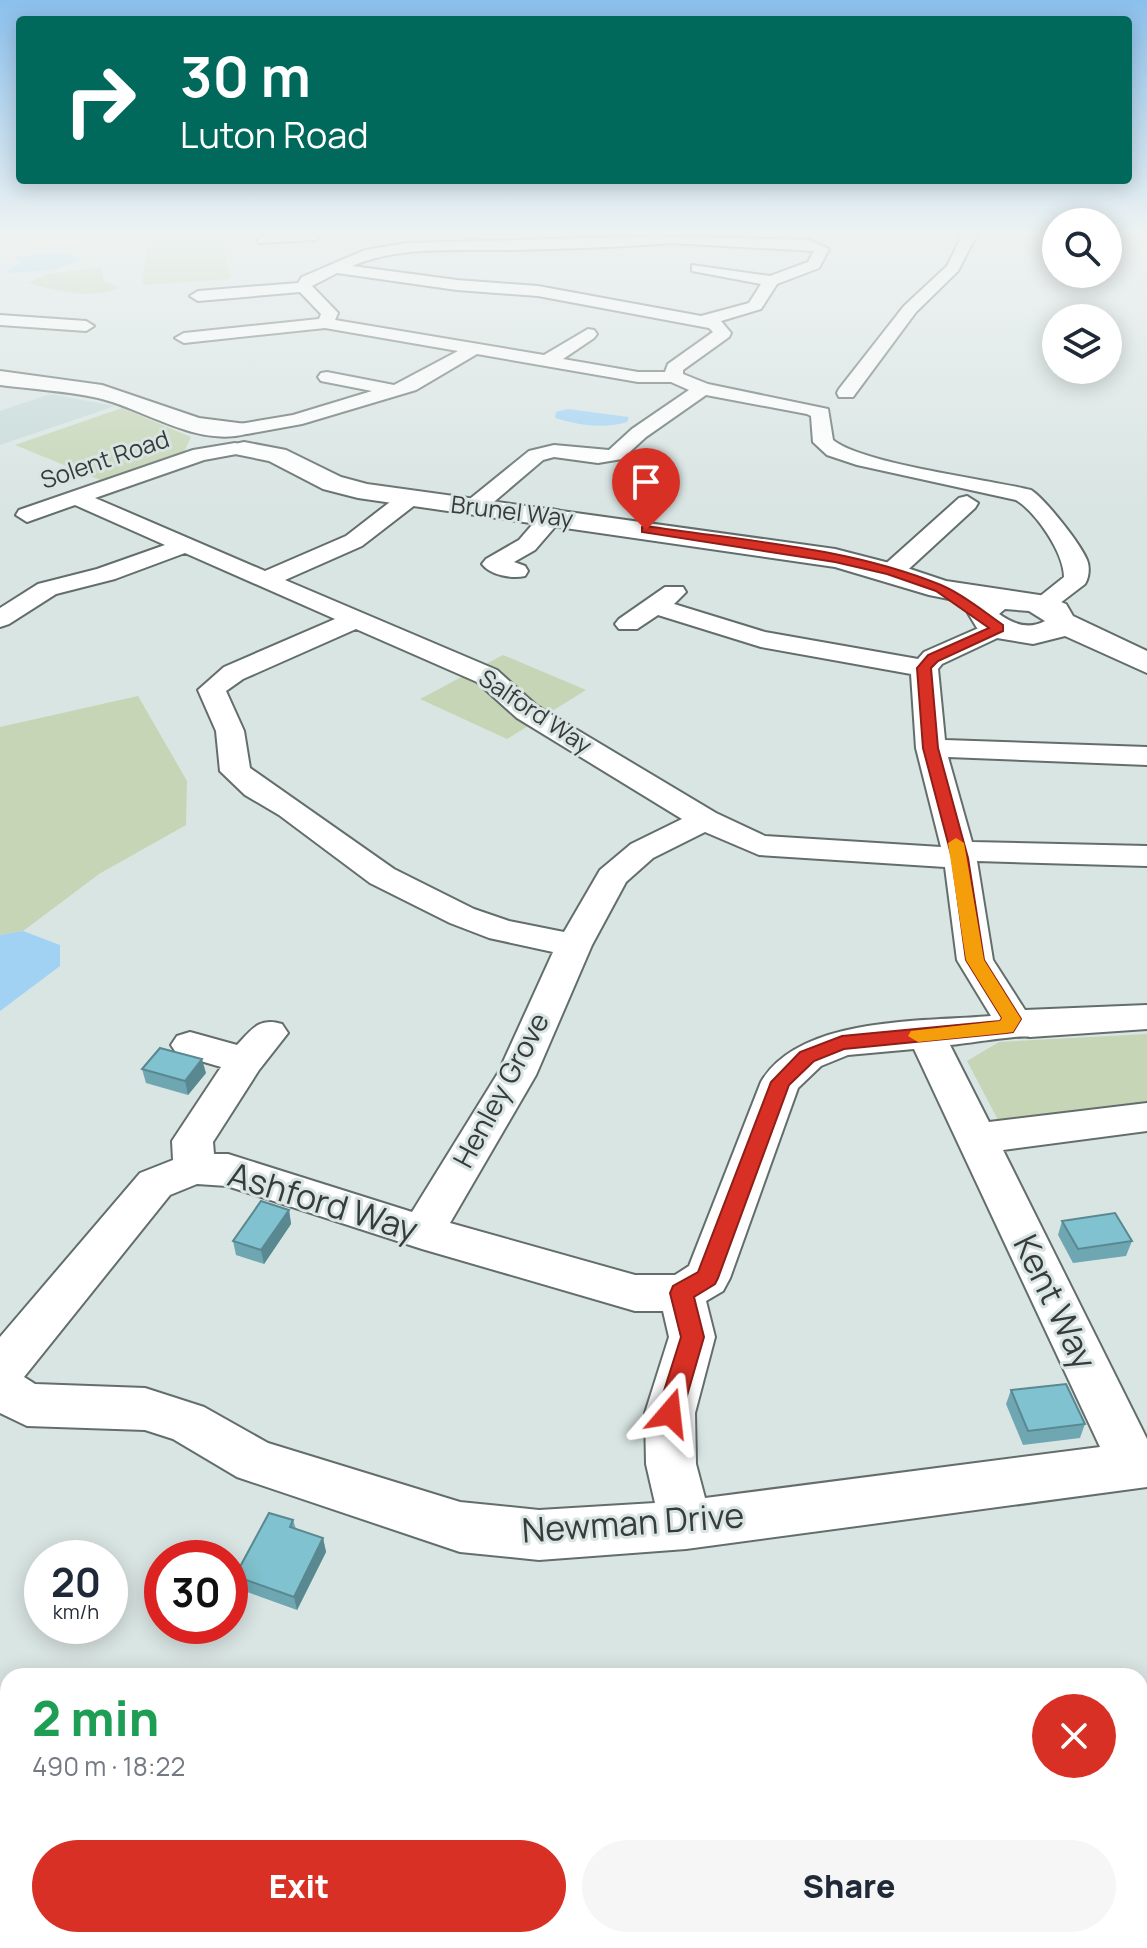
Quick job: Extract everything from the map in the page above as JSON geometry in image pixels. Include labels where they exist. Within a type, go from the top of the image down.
[{"type":"street","points":[[184,338],[288,327]]},
{"type":"street","points":[[347,327],[638,377],[674,377],[703,389],[799,405],[821,413],[823,442],[834,451],[864,461],[1007,490],[1035,502],[1076,561],[1076,579],[1047,620]]},
{"type":"street","points":[[674,377],[674,368],[723,333],[716,327]]},
{"type":"street","points":[[846,393],[896,327]]},
{"type":"street","points":[[548,361],[588,334]]},
{"type":"street","name":"Solent Road","points":[[27,515],[295,420],[409,386],[474,349]]},
{"type":"street","points":[[327,377],[394,391]]},
{"type":"street","name":"Brunel Way","points":[[0,378],[102,392],[236,441],[332,483],[407,500],[552,516],[822,556],[891,572],[940,589],[995,616]]},
{"type":"street","points":[[474,507],[536,455],[554,451],[598,457],[615,455],[639,433],[703,389]]},
{"type":"street","name":"Salford Way","points":[[74,497],[498,683],[527,712],[705,820],[759,845],[959,855],[1147,856]]},
{"type":"street","points":[[266,579],[354,541],[407,500]]},
{"type":"street","points":[[891,572],[971,510]]},
{"type":"street","points":[[516,571],[494,564],[527,545],[552,516]]},
{"type":"street","points":[[0,619],[47,589],[106,574],[186,545]]},
{"type":"street","points":[[628,624],[665,599],[761,639],[924,668]]},
{"type":"street","points":[[1147,663],[1047,620],[995,616],[933,658],[924,668],[931,748],[959,855],[975,960],[1012,1019],[1030,1024],[1147,1017]]},
{"type":"street","points":[[356,619],[277,656],[241,669],[220,680],[212,690],[230,731],[235,771],[256,789],[290,808],[382,876],[462,916],[501,930],[574,945]]},
{"type":"street","points":[[931,748],[1147,756]]},
{"type":"street","name":"Henley Grove","points":[[422,1232],[517,1075],[574,945],[612,877],[642,851],[705,820]]},
{"type":"street","points":[[686,1525],[671,1464],[670,1413],[692,1337],[681,1293],[707,1278],[781,1082],[807,1057],[842,1043],[1006,1027],[1012,1019]]},
{"type":"street","name":"Kent Way","points":[[926,1035],[1140,1464]]},
{"type":"street","points":[[190,1045],[257,1047],[192,1141],[194,1168]]},
{"type":"street","points":[[976,1139],[1147,1117]]},
{"type":"street","name":"Ashford Way","points":[[0,1371],[155,1184],[194,1168],[228,1170],[422,1232],[635,1293],[681,1293]]},
{"type":"street","name":"Newman Drive","points":[[0,1387],[27,1405],[145,1409],[187,1422],[255,1461],[460,1527],[539,1535],[686,1525],[1140,1464]]},
{"type":"shaded area","points":[[50,394],[115,406],[0,445],[0,411]]},
{"type":"green space","points":[[122,408],[191,437],[183,454],[103,481],[15,445]]},
{"type":"green space","points":[[503,655],[586,690],[507,739],[420,699]]},
{"type":"green space","points":[[138,696],[187,781],[186,825],[99,874],[23,931],[0,935],[0,727]]},
{"type":"green space","points":[[1147,1034],[1147,1105],[998,1120],[967,1061],[999,1042]]},
{"type":"water","points":[[568,409],[629,417],[627,422],[600,426],[555,418],[556,412]]},
{"type":"water","points":[[23,931],[60,945],[60,966],[0,1011],[0,935]]},
{"type":"building","points":[[160,1048],[202,1059],[185,1081],[142,1069]]},
{"type":"building","points":[[261,1201],[289,1210],[261,1250],[233,1241]]},
{"type":"building","points":[[1115,1213],[1132,1241],[1078,1249],[1062,1221]]},
{"type":"building","points":[[1066,1384],[1085,1424],[1028,1431],[1011,1390]]},
{"type":"building","points":[[269,1513],[293,1520],[290,1527],[323,1538],[294,1597],[248,1581],[248,1552]]},
{"type":"slow traffic","points":[[918,1036],[1006,1027],[1012,1019],[975,960],[956,843]]},
{"type":"route","points":[[646,530],[835,558],[891,572],[940,589],[999,628],[933,658],[924,668],[931,748],[960,858],[975,960],[1012,1019],[1006,1027],[842,1043],[807,1057],[781,1082],[707,1278],[681,1293],[692,1337],[670,1413]]}]
